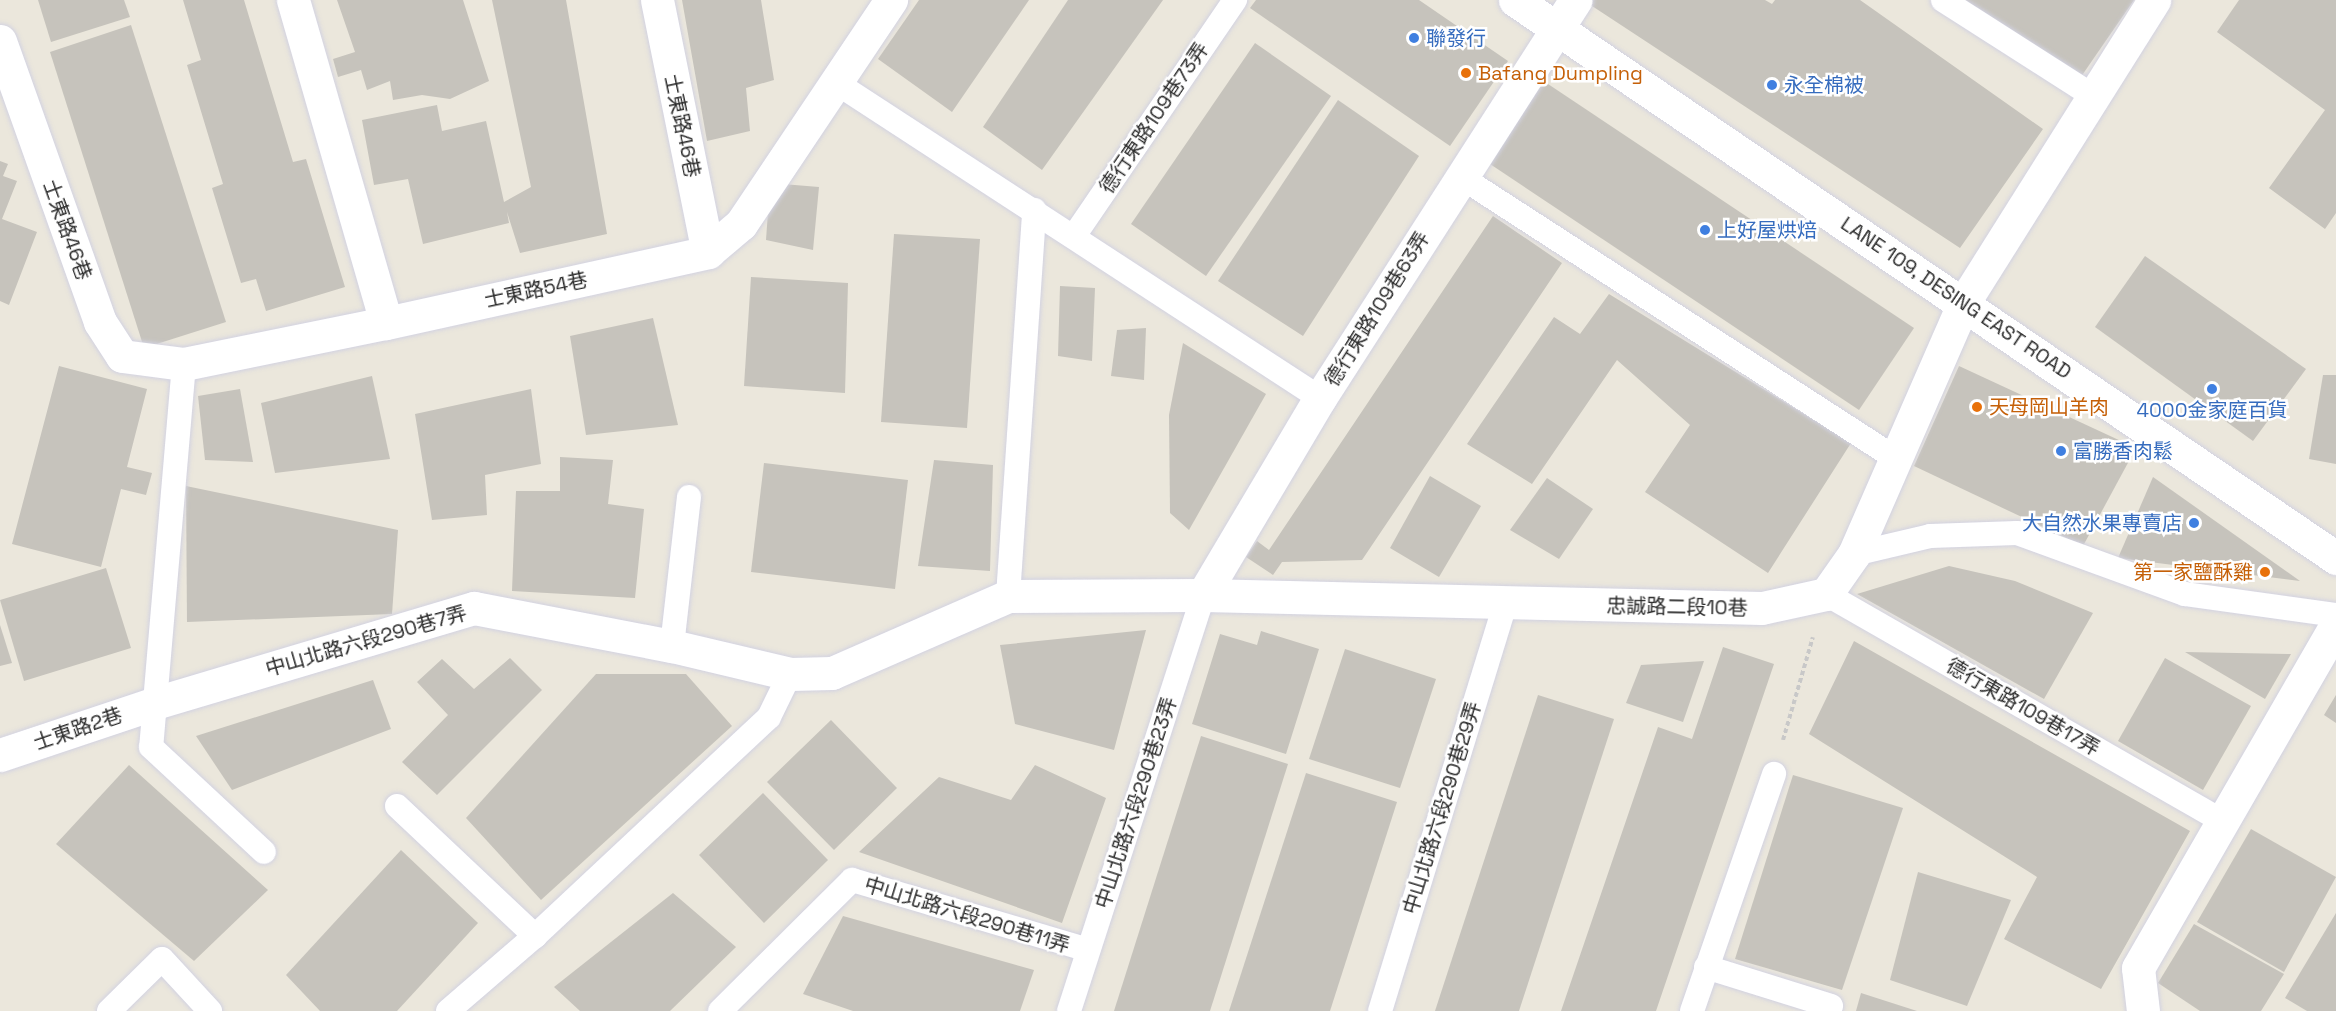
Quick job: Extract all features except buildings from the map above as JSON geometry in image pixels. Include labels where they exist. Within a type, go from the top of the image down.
[{"type":"street","points":[[293,0],[386,323]]},
{"type":"street","name":"士東路46巷","points":[[657,0],[708,252]]},
{"type":"street","name":"士東路54巷","points":[[386,323],[708,252],[741,224],[891,0]]},
{"type":"street","name":"LANE 109, DESING EAST ROAD","points":[[1515,0],[1964,302],[2336,558]]},
{"type":"street","name":"德行東路109巷63弄","points":[[1203,595],[1320,398],[1576,0]]},
{"type":"street","points":[[1826,594],[1854,554],[1964,302],[2154,0]]},
{"type":"street","name":"士東路46巷","points":[[0,40],[105,330],[122,356],[184,364],[386,323]]},
{"type":"street","name":"忠誠路二段10巷","points":[[1203,595],[1505,605],[1762,608],[1826,594]]},
{"type":"street","name":"中山北路六段290巷7弄","points":[[155,703],[474,608],[672,646],[790,674],[832,673],[1008,596],[1203,595]]},
{"type":"street","points":[[2143,1011],[2138,968],[2220,820],[2336,624]]},
{"type":"street","name":"士東路2巷","points":[[0,755],[155,703]]},
{"type":"lane","name":"德行東路109巷73弄","points":[[1074,236],[1235,0]]},
{"type":"lane","points":[[1943,0],[2094,96]]},
{"type":"lane","points":[[835,82],[1320,398]]},
{"type":"lane","points":[[1461,177],[1895,458]]},
{"type":"lane","points":[[1008,596],[1034,210]]},
{"type":"lane","points":[[184,364],[151,747],[264,852]]},
{"type":"lane","points":[[672,646],[689,497]]},
{"type":"lane","points":[[1854,554],[1930,536],[2017,533],[2185,594],[2336,615]]},
{"type":"lane","name":"德行東路109巷17弄","points":[[1826,594],[2220,820]]},
{"type":"lane","name":"中山北路六段290巷23弄","points":[[1069,1011],[1203,595]]},
{"type":"lane","name":"中山北路六段290巷29弄","points":[[1380,1011],[1505,605]]},
{"type":"lane","points":[[448,1011],[535,936],[769,717],[790,674]]},
{"type":"lane","points":[[1692,1011],[1774,774]]},
{"type":"lane","points":[[397,806],[535,936]]},
{"type":"lane","name":"中山北路六段290巷11弄","points":[[720,1011],[852,880],[1088,950]]},
{"type":"lane","points":[[109,1011],[162,959],[210,1011]]},
{"type":"lane","points":[[1706,967],[1831,1006]]},
{"type":"path","points":[[1774,774],[1826,594]]},
{"type":"place","name":"聯發行","points":[[1414,38]]},
{"type":"place","name":"Bafang Dumpling","points":[[1466,73]]},
{"type":"place","name":"永全棉被","points":[[1772,85]]},
{"type":"place","name":"上好屋烘焙","points":[[1705,230]]},
{"type":"place","name":"4000金家庭百貨","points":[[2212,389]]},
{"type":"place","name":"天母岡山羊肉","points":[[1977,407]]},
{"type":"place","name":"富勝香肉鬆","points":[[2061,451]]},
{"type":"place","name":"大自然水果專賣店","points":[[2194,523]]},
{"type":"place","name":"第一家鹽酥雞","points":[[2265,572]]}]
